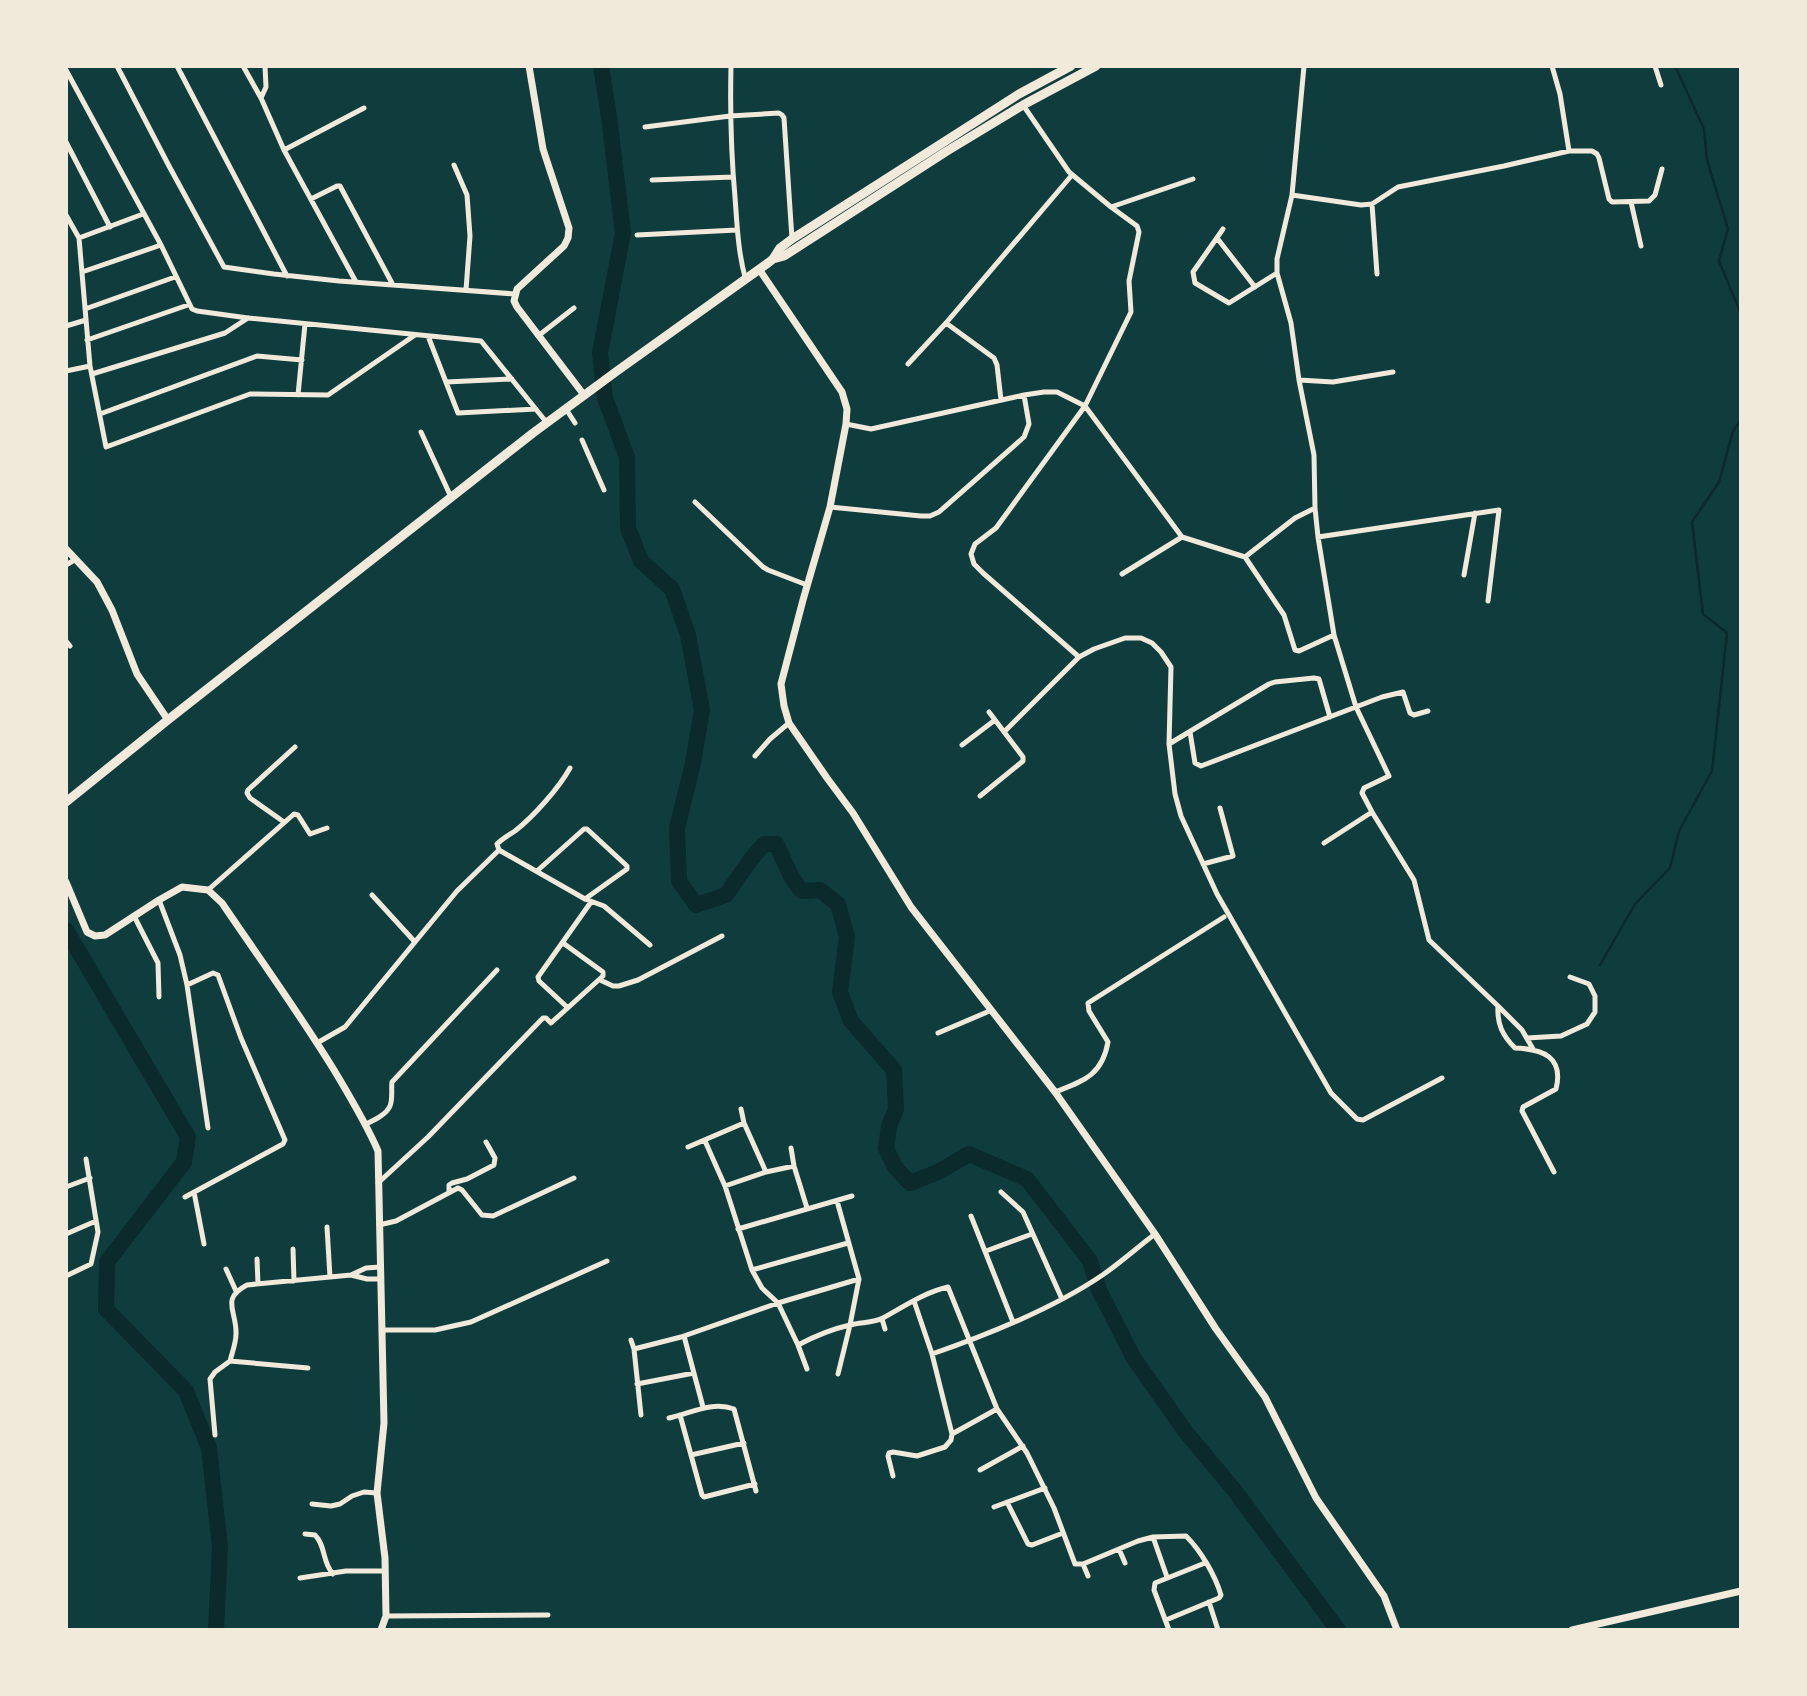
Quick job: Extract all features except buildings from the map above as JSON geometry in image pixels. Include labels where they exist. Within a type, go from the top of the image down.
[{"type":"highway","points":[[66,802],[451,496],[593,388],[759,269],[773,258],[779,248],[1019,94],[1071,66]]},
{"type":"highway","points":[[773,258],[785,256],[947,151],[1023,105],[1096,66]]},
{"type":"street","points":[[117,66],[222,265],[230,269],[287,276],[515,294]]},
{"type":"street","points":[[177,66],[287,276]]},
{"type":"street","points":[[243,66],[261,98],[284,150],[356,282]]},
{"type":"street","points":[[261,98],[266,87],[265,66]]},
{"type":"street","points":[[529,66],[543,149],[569,228],[564,246],[517,289],[514,301],[584,395]]},
{"type":"street","points":[[731,66],[733,177],[740,258],[746,278]]},
{"type":"street","points":[[1304,66],[1292,195],[1277,259],[1277,273],[1291,323],[1314,455],[1318,537],[1334,635],[1356,706],[1389,776],[1362,793],[1414,880],[1429,940],[1522,1030],[1532,1049]]},
{"type":"street","points":[[1552,66],[1560,94],[1569,151]]},
{"type":"street","points":[[1655,66],[1661,85]]},
{"type":"street","points":[[66,70],[161,245],[188,305],[197,311],[248,318],[481,341],[547,423]]},
{"type":"street","points":[[1023,105],[1072,175],[1139,229],[1129,281],[1131,312],[1085,407],[996,528],[975,544],[971,554],[974,564],[1079,657]]},
{"type":"street","points":[[284,150],[364,108]]},
{"type":"street","points":[[645,127],[730,116],[782,115],[792,239]]},
{"type":"street","points":[[66,142],[110,227]]},
{"type":"street","points":[[1292,195],[1361,205],[1372,204],[1398,187],[1569,151],[1592,151],[1597,154],[1610,201],[1649,201],[1655,194],[1661,169]]},
{"type":"street","points":[[454,164],[467,195],[470,236],[466,290]]},
{"type":"street","points":[[908,364],[1072,175]]},
{"type":"street","points":[[652,180],[733,177]]},
{"type":"street","points":[[1111,207],[1193,179]]},
{"type":"street","points":[[311,199],[340,187],[393,285]]},
{"type":"street","points":[[1631,202],[1641,246]]},
{"type":"street","points":[[1372,204],[1377,274]]},
{"type":"street","points":[[79,238],[144,214]]},
{"type":"street","points":[[66,215],[79,238],[90,366],[106,447],[250,394],[328,395],[415,335]]},
{"type":"street","points":[[1223,229],[1193,272],[1195,283],[1227,303],[1277,273]]},
{"type":"street","points":[[637,235],[737,230]]},
{"type":"street","points":[[1217,238],[1255,287]]},
{"type":"street","points":[[82,272],[161,245]]},
{"type":"street","points":[[759,269],[842,392],[847,409],[830,508],[781,684],[789,723],[853,813],[911,907],[1055,1092],[1155,1234],[1216,1329],[1265,1398],[1316,1497],[1384,1596],[1397,1629]]},
{"type":"street","points":[[85,309],[175,277]]},
{"type":"street","points":[[87,340],[188,305]]},
{"type":"street","points":[[538,336],[574,308]]},
{"type":"street","points":[[92,374],[225,333],[248,318]]},
{"type":"street","points":[[66,326],[86,320]]},
{"type":"street","points":[[946,323],[994,358],[1002,400]]},
{"type":"street","points":[[298,395],[305,324]]},
{"type":"street","points":[[429,336],[458,413],[536,409]]},
{"type":"street","points":[[100,414],[257,356],[302,359]]},
{"type":"street","points":[[66,371],[90,366]]},
{"type":"street","points":[[1299,380],[1332,382],[1392,372]]},
{"type":"street","points":[[446,382],[512,379]]},
{"type":"street","points":[[846,424],[871,429],[1024,395],[1057,392],[1085,407],[1182,537],[1245,557],[1284,615],[1295,650],[1299,651],[1334,635]]},
{"type":"street","points":[[830,508],[921,516],[939,512],[1024,437],[1029,424],[1024,395]]},
{"type":"street","points":[[566,409],[575,423]]},
{"type":"street","points":[[421,432],[451,496]]},
{"type":"street","points":[[583,440],[604,490]]},
{"type":"street","points":[[695,502],[763,567],[807,585]]},
{"type":"street","points":[[1245,557],[1296,518],[1315,508]]},
{"type":"street","points":[[1318,537],[1499,510],[1488,601]]},
{"type":"street","points":[[1464,575],[1475,513]]},
{"type":"street","points":[[1122,574],[1182,537]]},
{"type":"street","points":[[66,549],[97,582],[137,674],[168,720]]},
{"type":"street","points":[[66,565],[76,559]]},
{"type":"street","points":[[1004,732],[1079,657],[1125,638],[1141,638],[1152,643],[1171,667],[1169,744],[1175,794],[1181,816],[1223,904],[1331,1093],[1357,1119],[1366,1119],[1441,1078]]},
{"type":"street","points":[[1169,744],[1269,684],[1314,678],[1321,681],[1330,717]]},
{"type":"street","points":[[1190,732],[1195,763],[1201,766],[1382,697],[1403,692],[1410,713],[1414,715],[1428,711]]},
{"type":"street","points":[[980,796],[1024,761],[989,712]]},
{"type":"street","points":[[962,744],[995,720]]},
{"type":"street","points":[[755,756],[789,723]]},
{"type":"street","points":[[284,822],[247,793],[295,747]]},
{"type":"street","points":[[570,768],[561,784],[536,810],[515,831],[503,837],[497,844],[499,850],[588,900],[604,906],[650,944]]},
{"type":"street","points":[[1203,864],[1233,855],[1220,808]]},
{"type":"street","points":[[1324,843],[1372,812]]},
{"type":"street","points":[[208,890],[284,822],[297,814],[310,834],[327,828]]},
{"type":"street","points":[[537,871],[584,829],[627,869],[588,900],[563,943],[538,978],[567,1007]]},
{"type":"street","points":[[317,1043],[345,1027],[457,891],[499,850]]},
{"type":"street","points":[[66,882],[87,932],[95,936],[105,935],[182,887],[208,890],[222,903],[317,1043],[366,1124],[378,1152],[384,1423],[377,1493],[385,1571],[386,1616],[381,1629]]},
{"type":"street","points":[[372,895],[415,942]]},
{"type":"street","points":[[159,900],[180,955],[187,985],[208,1128]]},
{"type":"street","points":[[134,916],[158,963],[159,997]]},
{"type":"street","points":[[1055,1092],[1087,1079],[1103,1062],[1108,1042],[1089,1010],[1088,1003],[1224,917]]},
{"type":"street","points":[[600,980],[613,986],[630,983],[722,936]]},
{"type":"street","points":[[378,1183],[428,1137],[543,1018],[551,1023],[600,980],[603,972],[563,943]]},
{"type":"street","points":[[366,1124],[377,1119],[391,1104],[392,1082],[497,970]]},
{"type":"street","points":[[184,1197],[283,1144],[285,1140],[241,1038],[218,975],[213,973],[187,985]]},
{"type":"street","points":[[1527,1038],[1561,1036],[1587,1024],[1595,1012],[1595,996],[1589,985],[1570,977]]},
{"type":"street","points":[[1498,1006],[1497,1019],[1505,1038],[1515,1048],[1532,1049],[1553,1060],[1559,1071],[1556,1089],[1523,1107],[1522,1111],[1554,1172]]},
{"type":"street","points":[[938,1033],[992,1010]]},
{"type":"street","points":[[741,1109],[744,1123],[766,1172]]},
{"type":"street","points":[[688,1147],[744,1123]]},
{"type":"street","points":[[705,1141],[725,1186],[752,1270],[762,1288],[778,1303],[807,1368]]},
{"type":"street","points":[[449,1192],[452,1183],[467,1179],[494,1165],[495,1158],[486,1142]]},
{"type":"street","points":[[791,1148],[807,1208]]},
{"type":"street","points":[[66,1276],[90,1264],[98,1233],[86,1159]]},
{"type":"street","points":[[725,1186],[794,1166]]},
{"type":"street","points":[[66,1187],[90,1178]]},
{"type":"street","points":[[379,1225],[396,1221],[455,1189],[460,1189],[482,1215],[494,1216],[574,1178]]},
{"type":"street","points":[[194,1192],[204,1244]]},
{"type":"street","points":[[1001,1192],[1023,1212],[1062,1299]]},
{"type":"street","points":[[738,1229],[852,1196]]},
{"type":"street","points":[[837,1201],[859,1279],[838,1374]]},
{"type":"street","points":[[971,1216],[1013,1322]]},
{"type":"street","points":[[66,1234],[96,1221]]},
{"type":"street","points":[[327,1227],[330,1277]]},
{"type":"street","points":[[986,1251],[1032,1234]]},
{"type":"street","points":[[932,1354],[970,1341],[1062,1299],[1102,1275],[1155,1234]]},
{"type":"street","points":[[752,1270],[848,1243]]},
{"type":"street","points":[[293,1249],[294,1281]]},
{"type":"street","points":[[257,1259],[258,1284]]},
{"type":"street","points":[[382,1330],[435,1330],[471,1322],[607,1261]]},
{"type":"street","points":[[351,1275],[366,1268],[380,1267]]},
{"type":"street","points":[[226,1269],[236,1291]]},
{"type":"street","points":[[215,1435],[210,1379],[230,1362],[237,1337],[231,1301],[236,1291],[247,1285],[351,1275],[380,1279]]},
{"type":"street","points":[[634,1349],[684,1336],[778,1303],[859,1279]]},
{"type":"street","points":[[798,1345],[821,1333],[882,1319],[914,1301],[948,1287],[997,1409],[1023,1446],[1045,1488],[1075,1564],[1083,1564],[1153,1537],[1186,1536],[1192,1542],[1221,1595],[1166,1620]]},
{"type":"street","points":[[893,1476],[888,1456],[891,1452],[917,1456],[945,1447],[952,1434],[932,1354],[914,1301]]},
{"type":"street","points":[[882,1319],[885,1329]]},
{"type":"street","points":[[684,1336],[704,1407]]},
{"type":"street","points":[[631,1340],[641,1415]]},
{"type":"street","points":[[230,1362],[308,1368]]},
{"type":"street","points":[[637,1384],[694,1373]]},
{"type":"street","points":[[669,1418],[704,1407],[734,1409],[755,1487],[703,1496],[680,1415]]},
{"type":"street","points":[[952,1434],[997,1409]]},
{"type":"street","points":[[691,1455],[744,1443]]},
{"type":"street","points":[[980,1471],[1023,1446]]},
{"type":"street","points":[[994,1507],[1045,1488]]},
{"type":"street","points":[[312,1504],[331,1506],[364,1492],[377,1493]]},
{"type":"street","points":[[1007,1502],[1028,1545],[1063,1533]]},
{"type":"street","points":[[305,1534],[314,1535],[322,1542],[326,1567],[333,1574]]},
{"type":"street","points":[[1153,1537],[1167,1577]]},
{"type":"street","points":[[1119,1549],[1125,1563]]},
{"type":"street","points":[[1169,1629],[1154,1590],[1155,1583],[1205,1563]]},
{"type":"street","points":[[1083,1564],[1088,1576]]},
{"type":"street","points":[[300,1578],[357,1570],[385,1571]]},
{"type":"street","points":[[1573,1629],[1741,1591]]},
{"type":"street","points":[[1209,1602],[1218,1629]]},
{"type":"street","points":[[386,1616],[548,1615]]},
{"type":"waterway","points":[[601,66],[623,233],[600,353],[605,398],[627,457],[628,528],[641,561],[672,589],[688,635],[702,710],[693,763],[677,828],[679,881],[696,905],[726,895],[764,844],[776,844],[790,875],[802,891],[820,890],[838,904],[847,937],[840,992],[851,1021],[894,1070],[896,1109],[889,1126],[886,1148],[895,1167],[910,1183],[938,1172],[969,1154],[1027,1179],[1090,1261],[1099,1290],[1133,1357],[1185,1431],[1235,1491],[1338,1630]]},
{"type":"waterway","points":[[1675,66],[1704,129],[1707,160],[1728,229],[1719,261],[1741,314]]},
{"type":"waterway","points":[[1600,965],[1635,904],[1670,868],[1679,831],[1712,771],[1727,633],[1703,614],[1692,522],[1719,482],[1733,431],[1741,420]]},
{"type":"waterway","points":[[66,930],[188,1137],[184,1162],[107,1262],[106,1309],[186,1391],[209,1448],[220,1547],[216,1630]]}]
